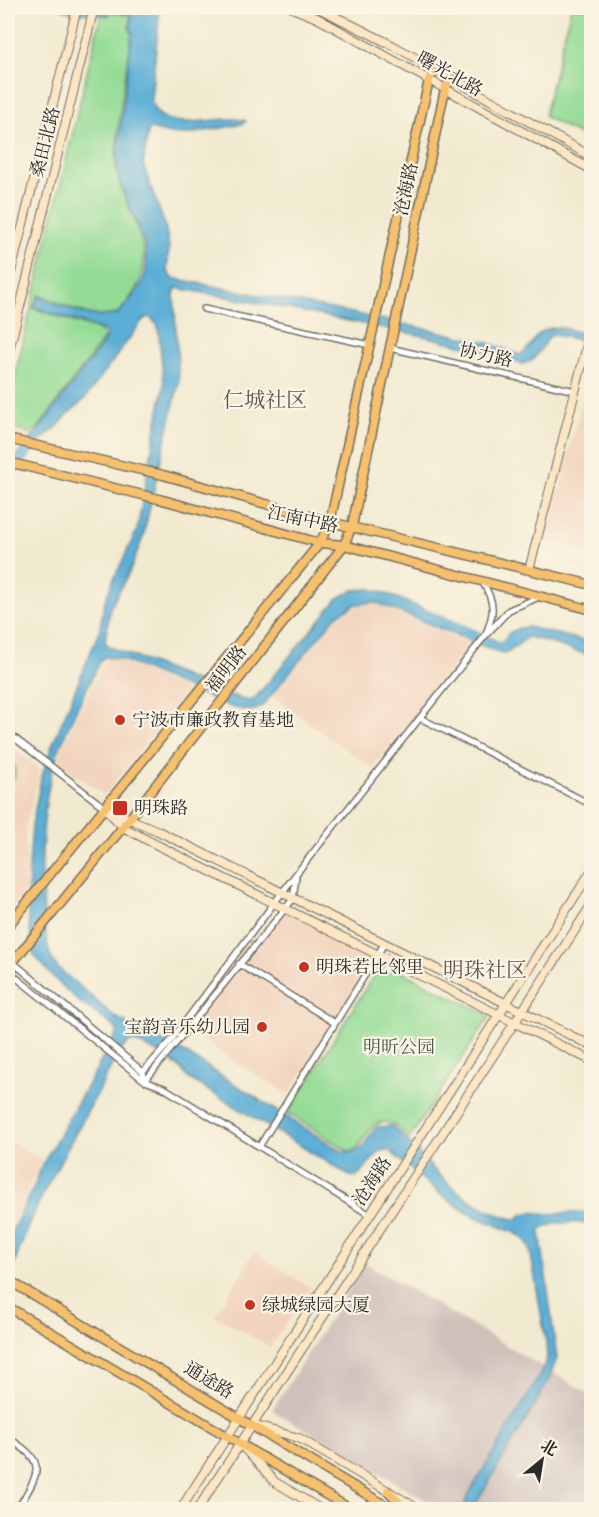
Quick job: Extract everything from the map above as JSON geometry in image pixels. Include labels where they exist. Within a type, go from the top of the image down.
[{"type":"main road","name":"桑田北路","points":[[8,284],[77,8]]},
{"type":"main road","name":"桑田北路","points":[[8,354],[94,8]]},
{"type":"main road","name":"曙光北路","points":[[292,8],[317,18],[591,170]]},
{"type":"main road","name":"曙光北路","points":[[318,8],[394,46],[591,157]]},
{"type":"main road","name":"福明路","points":[[8,926],[320,543],[330,522],[429,80],[435,69]]},
{"type":"main road","name":"沧海路","points":[[390,348],[445,88],[450,78]]},
{"type":"main road","points":[[530,570],[591,326]]},
{"type":"main road","name":"福明路","points":[[9,965],[123,827],[344,545],[352,526],[390,348]]},
{"type":"main road","name":"江南中路","points":[[8,439],[163,475],[330,522],[591,585]]},
{"type":"main road","name":"江南中路","points":[[8,462],[159,499],[320,543],[344,545],[591,609]]},
{"type":"main road","points":[[105,808],[130,818],[591,1046]]},
{"type":"main road","points":[[105,808],[123,827],[591,1061]]},
{"type":"main road","name":"沧海路","points":[[180,1509],[591,870]]},
{"type":"main road","name":"沧海路","points":[[197,1509],[591,904]]},
{"type":"main road","name":"通途路","points":[[8,1280],[393,1509]]},
{"type":"main road","points":[[8,1306],[352,1509]]},
{"type":"main road","points":[[251,1424],[298,1438],[420,1509]]},
{"type":"main road","points":[[239,1443],[275,1482],[322,1509]]},
{"type":"main road","points":[[388,1491],[406,1509]]},
{"type":"street","points":[[8,233],[20,237]]},
{"type":"street","points":[[204,309],[370,345]]},
{"type":"street","name":"协力路","points":[[390,348],[575,391]]},
{"type":"street","points":[[483,581],[493,602],[491,619],[484,636]]},
{"type":"street","points":[[172,1044],[296,874],[484,636],[509,610],[540,596]]},
{"type":"street","points":[[420,718],[591,805]]},
{"type":"street","points":[[8,733],[105,808]]},
{"type":"street","points":[[146,1081],[155,1064],[293,899],[296,874]]},
{"type":"street","points":[[259,1147],[384,944]]},
{"type":"street","points":[[232,960],[335,1023]]},
{"type":"street","points":[[9,965],[100,1041]]},
{"type":"street","points":[[9,965],[146,1081],[164,1088],[370,1215]]},
{"type":"street","points":[[122,1059],[143,1072],[146,1081]]},
{"type":"street","points":[[143,1072],[155,1064]]},
{"type":"street","points":[[8,1438],[29,1452],[35,1459],[36,1468],[33,1481],[18,1509]]},
{"type":"shaded area","points":[[591,368],[591,551],[545,541]]},
{"type":"shaded area","points":[[375,603],[471,644],[372,768],[273,697],[339,616],[358,606]]},
{"type":"shaded area","name":"宁波市廉政教育基地","points":[[110,656],[188,691],[105,795],[58,763],[61,749],[105,660]]},
{"type":"shaded area","points":[[8,744],[40,769],[25,830],[27,888],[8,914]]},
{"type":"shaded area","points":[[286,912],[375,955],[335,1019],[243,964]]},
{"type":"shaded area","name":"宝韵音乐幼儿园","points":[[241,966],[334,1023],[289,1094],[232,1061],[190,1030]]},
{"type":"shaded area","points":[[8,1140],[41,1160],[8,1232]]},
{"type":"shaded area","points":[[254,1252],[311,1288],[270,1347],[215,1316]]},
{"type":"shaded area","points":[[365,1263],[591,1395],[591,1509],[440,1509],[272,1410]]},
{"type":"green space","points":[[571,8],[591,8],[591,141],[544,116]]},
{"type":"green space","points":[[111,12],[131,16],[129,28],[132,34],[119,120],[116,166],[119,183],[143,247],[144,262],[141,278],[119,312],[109,316],[89,314],[39,295],[33,308],[101,331],[105,337],[38,428],[29,434],[8,427],[8,405],[100,18],[101,15],[108,16]]},
{"type":"green space","points":[[8,755],[13,763],[15,775],[8,786]]},
{"type":"green space","name":"明昕公园","points":[[382,962],[490,1016],[409,1139],[396,1126],[386,1122],[381,1123],[370,1130],[352,1152],[288,1113]]},
{"type":"water","points":[[61,8],[160,8],[151,99],[156,111],[165,118],[177,122],[235,119],[246,121],[242,124],[184,135],[150,129],[148,132],[143,165],[165,225],[169,247],[167,270],[172,278],[486,342],[520,355],[542,332],[555,327],[591,336],[591,342],[550,336],[533,360],[523,364],[482,350],[423,336],[176,288],[174,294],[179,382],[143,537],[130,571],[110,608],[105,642],[110,647],[250,701],[256,697],[338,598],[354,590],[370,589],[472,629],[498,642],[503,641],[509,633],[519,628],[528,627],[591,644],[591,656],[528,637],[506,653],[498,652],[375,602],[357,604],[337,615],[264,704],[249,711],[231,707],[121,659],[105,657],[101,660],[84,694],[58,752],[45,809],[42,852],[48,948],[58,968],[115,1017],[182,1051],[341,1151],[355,1152],[363,1146],[377,1127],[391,1126],[455,1189],[495,1213],[517,1219],[523,1214],[532,1212],[544,1214],[591,1212],[591,1223],[558,1223],[540,1231],[557,1358],[535,1405],[476,1503],[479,1509],[465,1509],[468,1495],[539,1377],[547,1358],[530,1249],[519,1235],[474,1216],[457,1206],[388,1150],[380,1151],[357,1177],[350,1176],[188,1078],[184,1072],[162,1056],[131,1041],[113,1063],[54,1172],[30,1222],[8,1277],[8,1239],[41,1167],[117,1033],[116,1028],[78,1001],[34,955],[28,915],[29,866],[32,825],[41,779],[50,751],[99,632],[104,605],[111,585],[137,530],[164,385],[158,326],[147,317],[84,400],[42,439],[8,482],[8,466],[39,429],[103,343],[107,334],[103,330],[34,307],[39,296],[87,314],[108,316],[118,314],[138,289],[146,268],[144,244],[121,185],[117,161],[132,33],[130,30],[132,15],[113,11],[108,15],[79,13]]},
{"type":"place","name":"宁波市廉政教育基地","points":[[120,720]]},
{"type":"place","name":"明珠路","points":[[120,808]]},
{"type":"place","name":"明珠若比邻里","points":[[304,967]]},
{"type":"place","name":"宝韵音乐幼儿园","points":[[262,1027]]},
{"type":"place","name":"绿城绿园大厦","points":[[250,1305]]},
{"type":"district","name":"仁城社区","points":[[265,400]]},
{"type":"district","name":"明珠社区","points":[[485,970]]}]
